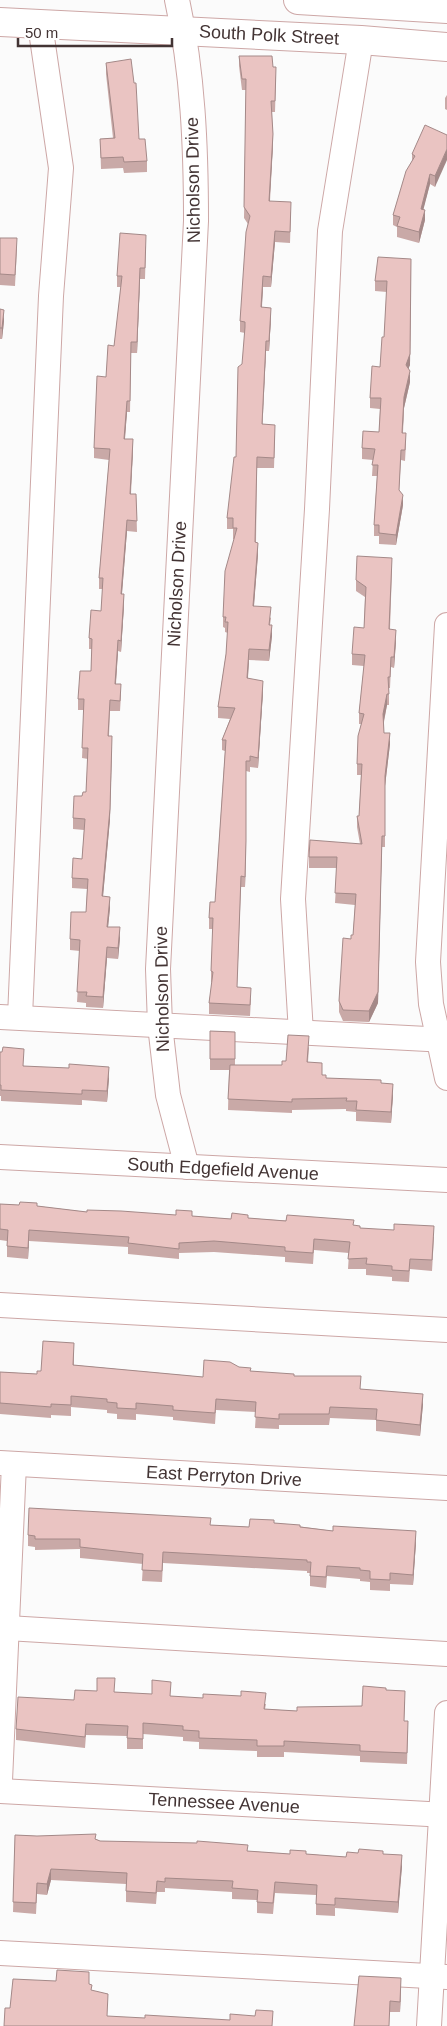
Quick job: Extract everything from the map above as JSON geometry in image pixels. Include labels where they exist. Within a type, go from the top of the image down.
[{"type":"main road","name":"South Polk Street","points":[[298,0],[399,3],[447,9]]},
{"type":"main road","name":"South Polk Street","points":[[0,22],[361,40],[447,47]]},
{"type":"street","name":"Nicholson Drive","points":[[177,0],[184,31],[196,153],[196,222],[158,969],[160,1025],[168,1095],[187,1167]]},
{"type":"street","points":[[40,24],[61,168],[50,306],[10,1017],[442,1040]]},
{"type":"street","points":[[301,1033],[293,899],[317,509],[330,231],[361,40]]},
{"type":"street","points":[[447,625],[428,962],[431,1004],[442,1040],[447,1078]]},
{"type":"street","name":"South Edgefield Avenue","points":[[0,1157],[447,1180]]},
{"type":"street","points":[[0,1306],[447,1330]]},
{"type":"street","points":[[0,1781],[7,1628],[7,1464]]},
{"type":"street","name":"East Perryton Drive","points":[[7,1464],[447,1488]]},
{"type":"street","points":[[7,1628],[447,1654]]},
{"type":"street","points":[[429,2026],[439,1977],[447,1713]]},
{"type":"street","name":"Tennessee Avenue","points":[[0,1791],[444,1815]]},
{"type":"street","points":[[0,1953],[439,1977]]},
{"type":"building","points":[[239,56],[272,56],[273,67],[276,67],[275,101],[271,101],[273,134],[269,201],[291,202],[290,232],[275,231],[271,277],[263,276],[261,307],[271,308],[269,341],[266,341],[262,424],[275,425],[274,458],[257,457],[255,542],[258,543],[253,606],[271,607],[269,625],[272,625],[269,650],[249,649],[247,678],[263,681],[258,758],[250,756],[250,761],[246,761],[245,877],[241,876],[237,987],[251,988],[250,1005],[209,1003],[213,972],[211,971],[213,918],[209,918],[210,902],[215,902],[226,740],[222,740],[235,708],[218,707],[226,654],[228,622],[225,622],[226,617],[223,617],[225,571],[237,528],[233,528],[233,518],[227,518],[234,457],[236,457],[238,367],[242,364],[245,327],[245,322],[240,321],[246,232],[250,216],[244,207],[246,79],[242,79]]},
{"type":"building","points":[[131,59],[134,83],[136,83],[139,139],[145,139],[147,161],[124,162],[123,157],[101,158],[100,139],[115,138],[106,63]]},
{"type":"building","points":[[425,125],[447,135],[447,149],[435,176],[430,174],[421,209],[425,210],[419,232],[397,226],[400,217],[393,215],[406,171],[415,156],[412,154]]},
{"type":"building","points":[[120,233],[146,235],[145,268],[140,268],[137,342],[131,342],[130,401],[127,401],[124,439],[133,439],[130,494],[136,494],[137,521],[127,520],[121,594],[124,594],[121,641],[118,640],[115,684],[121,684],[120,701],[110,700],[108,736],[112,736],[110,809],[102,896],[110,897],[107,927],[120,927],[118,948],[107,947],[103,997],[86,996],[87,992],[77,992],[80,940],[70,939],[71,912],[86,912],[88,879],[72,878],[73,858],[82,859],[85,819],[73,818],[74,796],[82,796],[83,792],[86,792],[88,748],[82,748],[84,699],[78,699],[80,671],[91,671],[92,639],[89,638],[91,610],[101,611],[103,578],[99,578],[110,449],[94,448],[97,376],[106,377],[108,345],[114,346],[122,276],[117,276]]},
{"type":"building","points":[[0,238],[17,238],[15,275],[0,274]]},
{"type":"building","points":[[378,257],[411,259],[410,354],[406,365],[410,371],[404,397],[402,433],[406,433],[405,450],[401,450],[399,490],[403,495],[396,535],[379,533],[379,525],[374,525],[378,465],[372,465],[375,449],[362,448],[363,431],[379,432],[381,398],[370,398],[372,366],[380,367],[382,337],[384,337],[387,281],[375,281]]},
{"type":"building","points":[[0,309],[4,310],[2,328],[0,328]]},
{"type":"building","points":[[357,556],[392,558],[389,629],[396,630],[394,657],[391,657],[390,677],[388,677],[389,694],[387,694],[383,714],[384,733],[390,733],[385,776],[385,836],[382,836],[378,992],[369,1011],[343,1010],[339,1001],[343,938],[351,939],[351,935],[353,935],[356,894],[335,893],[337,857],[309,857],[310,840],[362,844],[357,816],[359,816],[362,764],[357,764],[358,736],[364,714],[359,713],[365,655],[352,654],[354,627],[364,628],[366,587],[356,580]]},
{"type":"building","points":[[210,1031],[235,1032],[235,1059],[210,1059]]},
{"type":"building","points":[[288,1035],[309,1036],[307,1062],[322,1063],[322,1075],[326,1075],[326,1078],[381,1080],[381,1083],[393,1084],[391,1112],[356,1110],[357,1101],[346,1101],[347,1098],[292,1099],[292,1102],[228,1099],[230,1065],[282,1065],[282,1061],[286,1061]]},
{"type":"building","points":[[3,1047],[24,1049],[23,1066],[69,1068],[69,1064],[109,1067],[107,1091],[82,1090],[82,1094],[79,1094],[1,1090],[0,1052],[2,1052]]},
{"type":"building","points":[[20,1202],[37,1203],[37,1206],[87,1212],[87,1210],[121,1211],[176,1215],[176,1210],[192,1211],[192,1216],[231,1219],[232,1213],[248,1215],[248,1218],[286,1221],[287,1215],[354,1220],[353,1225],[360,1226],[360,1228],[394,1230],[394,1224],[434,1226],[432,1260],[410,1259],[409,1271],[392,1270],[392,1266],[366,1264],[367,1258],[348,1259],[350,1242],[314,1239],[313,1253],[285,1251],[285,1247],[214,1241],[179,1243],[179,1249],[128,1243],[129,1237],[29,1230],[28,1248],[7,1246],[8,1230],[0,1229],[0,1204],[19,1205]]},
{"type":"building","points":[[43,1341],[74,1343],[73,1365],[203,1377],[204,1360],[230,1362],[239,1367],[251,1368],[250,1371],[294,1374],[294,1376],[361,1376],[360,1389],[423,1394],[420,1425],[376,1420],[377,1409],[330,1407],[329,1414],[279,1414],[279,1419],[255,1417],[256,1402],[216,1399],[215,1413],[173,1410],[173,1406],[136,1403],[136,1409],[117,1408],[117,1403],[107,1402],[107,1399],[71,1396],[71,1405],[51,1404],[51,1407],[0,1403],[0,1372],[37,1374],[37,1371],[41,1371]]},
{"type":"building","points":[[29,1508],[211,1518],[210,1525],[249,1527],[250,1519],[274,1520],[274,1523],[300,1525],[300,1527],[333,1531],[333,1526],[416,1531],[413,1575],[390,1573],[390,1580],[370,1579],[370,1571],[360,1570],[360,1568],[327,1566],[326,1577],[310,1576],[311,1562],[307,1562],[307,1560],[163,1552],[162,1571],[142,1570],[143,1554],[80,1547],[80,1539],[35,1539],[35,1536],[28,1535]]},
{"type":"building","points":[[97,1678],[115,1678],[114,1692],[152,1694],[152,1680],[171,1682],[170,1696],[203,1698],[203,1694],[241,1696],[241,1691],[266,1693],[264,1709],[297,1711],[297,1707],[362,1706],[363,1686],[405,1691],[404,1721],[408,1721],[407,1753],[360,1751],[360,1745],[284,1741],[284,1746],[257,1746],[257,1740],[199,1738],[199,1731],[183,1730],[183,1726],[143,1723],[143,1739],[127,1738],[128,1726],[86,1724],[85,1737],[16,1729],[18,1697],[74,1700],[75,1690],[97,1691]]},
{"type":"building","points":[[96,1834],[95,1839],[100,1841],[197,1843],[197,1841],[248,1845],[247,1851],[290,1854],[290,1850],[306,1851],[306,1854],[346,1857],[347,1852],[358,1853],[359,1849],[383,1851],[383,1854],[402,1855],[398,1902],[335,1898],[335,1905],[316,1904],[317,1885],[275,1882],[273,1903],[257,1902],[258,1890],[232,1888],[233,1881],[165,1878],[165,1882],[157,1881],[156,1893],[126,1891],[127,1873],[51,1869],[47,1884],[37,1883],[36,1903],[13,1902],[15,1835]]},
{"type":"building","points":[[57,1970],[89,1972],[89,1984],[92,1985],[91,1990],[108,1994],[107,2016],[145,2018],[145,2015],[230,2020],[230,2014],[255,2016],[256,2010],[273,2011],[272,2026],[4,2026],[5,2008],[10,2008],[13,1979],[56,1981]]},
{"type":"building","points":[[359,1976],[401,1978],[400,2002],[390,2001],[389,2026],[354,2026]]}]
